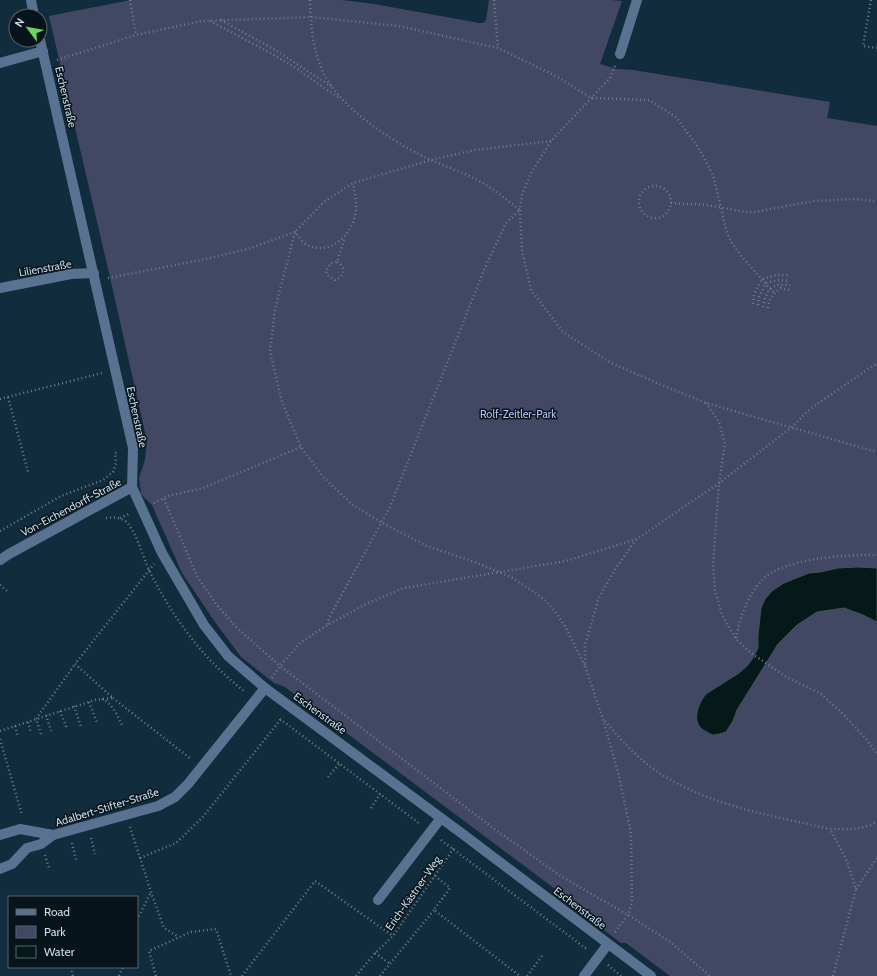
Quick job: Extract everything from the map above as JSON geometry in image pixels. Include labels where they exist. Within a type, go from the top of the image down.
[{"type":"street","points":[[620,54],[637,0]]},
{"type":"street","name":"Eschenstraße","points":[[42,48],[133,448],[132,487],[162,554],[204,626],[228,656],[265,688],[651,976]]},
{"type":"street","points":[[0,63],[43,51]]},
{"type":"street","name":"Lilienstraße","points":[[0,288],[71,274],[94,277]]},
{"type":"street","name":"Von-Eichendorff-Straße","points":[[0,560],[132,487]]},
{"type":"street","name":"Adalbert-Stifter-Straße","points":[[0,835],[20,829],[53,835],[158,806],[175,797],[188,784],[265,688]]},
{"type":"street","points":[[378,900],[441,818]]},
{"type":"street","points":[[0,869],[12,864],[27,848],[41,844],[53,835]]},
{"type":"street","points":[[584,976],[608,944]]},
{"type":"path","points":[[130,0],[136,35]]},
{"type":"path","points":[[310,0],[314,45],[323,72],[344,100],[367,121],[402,144],[431,160],[482,183],[520,210]]},
{"type":"path","points":[[494,0],[498,48]]},
{"type":"path","points":[[871,0],[863,46],[877,48]]},
{"type":"path","points":[[46,64],[136,35],[202,21],[221,20],[311,17],[399,26],[498,48],[558,77],[591,98],[649,100],[676,117],[698,147],[713,175],[727,233],[732,243],[742,257],[774,293]]},
{"type":"path","points":[[221,20],[277,51],[334,88]]},
{"type":"path","points":[[210,21],[295,67],[326,90],[344,100]]},
{"type":"path","points":[[620,54],[610,78],[551,142],[530,175],[522,195],[520,210],[522,250],[531,290],[563,332],[611,363],[706,403],[877,452]]},
{"type":"path","points":[[94,277],[206,259],[252,248],[295,232],[324,202],[353,183],[431,160],[475,150],[551,142]]},
{"type":"path","points":[[337,262],[344,239],[354,220],[356,206],[353,183]]},
{"type":"path","points":[[658,187],[668,192],[671,203],[664,215],[655,218],[650,217],[642,211],[640,202],[644,192],[648,188],[658,187]]},
{"type":"path","points":[[671,203],[720,206],[745,212],[755,212],[814,201],[854,199],[877,201]]},
{"type":"path","points":[[328,625],[329,618],[390,507],[484,270],[506,223],[520,210]]},
{"type":"path","points":[[295,232],[307,245],[325,249],[344,239]]},
{"type":"path","points":[[295,232],[275,309],[270,352],[282,402],[301,447],[324,478],[353,505],[382,523],[427,546],[500,572],[523,584],[546,601],[566,628],[585,666],[603,719],[619,776],[630,833],[632,902],[628,915],[608,944]]},
{"type":"path","points":[[337,262],[344,270],[340,278],[335,280],[327,275],[326,270],[331,263],[337,262]]},
{"type":"path","points":[[762,278],[777,275],[788,275]]},
{"type":"path","points":[[753,304],[754,294],[762,278]]},
{"type":"path","points":[[766,283],[779,280],[789,280]]},
{"type":"path","points":[[758,305],[759,297],[766,283]]},
{"type":"path","points":[[763,307],[764,299],[770,288],[780,284],[790,285]]},
{"type":"path","points":[[768,308],[769,300],[774,293],[781,288],[790,290]]},
{"type":"path","points":[[280,666],[301,642],[328,625],[366,604],[404,588],[566,561],[637,539],[719,483],[792,427],[810,409],[877,363]]},
{"type":"path","points":[[0,399],[115,370]]},
{"type":"path","points":[[8,397],[28,472]]},
{"type":"path","points":[[706,403],[719,422],[725,444],[719,483],[713,565],[715,590],[722,615],[736,639],[751,653],[788,678],[820,693],[844,715],[867,740],[877,754]]},
{"type":"path","points":[[142,508],[168,496],[203,488],[301,447]]},
{"type":"path","points":[[0,531],[61,496],[103,480],[113,472],[116,463],[115,454]]},
{"type":"path","points":[[164,499],[197,576],[216,604],[236,627],[280,666],[493,828],[562,877],[628,915],[669,941],[710,976]]},
{"type":"path","points":[[585,666],[585,645],[599,597],[616,568],[637,539]]},
{"type":"path","points":[[36,719],[75,664],[162,554]]},
{"type":"path","points":[[736,639],[739,622],[748,600],[762,579],[781,567],[810,560],[856,554],[877,555]]},
{"type":"path","points":[[0,585],[7,591]]},
{"type":"path","points":[[75,664],[113,698],[202,767]]},
{"type":"path","points":[[0,731],[74,706],[102,699],[113,698]]},
{"type":"path","points":[[102,699],[107,701],[116,712],[122,725]]},
{"type":"path","points":[[89,702],[97,723]]},
{"type":"path","points":[[74,706],[81,727]]},
{"type":"path","points":[[60,711],[67,728]]},
{"type":"path","points":[[46,715],[51,731]]},
{"type":"path","points":[[36,719],[41,734]]},
{"type":"path","points":[[140,858],[176,843],[202,818],[281,719]]},
{"type":"path","points":[[603,719],[625,744],[652,767],[684,788],[715,800],[765,814],[830,829],[859,829],[871,825],[877,821]]},
{"type":"path","points":[[28,722],[31,733]]},
{"type":"path","points":[[15,726],[18,737]]},
{"type":"path","points":[[0,739],[26,830]]},
{"type":"path","points":[[328,777],[339,764]]},
{"type":"path","points":[[371,808],[380,794]]},
{"type":"path","points":[[126,815],[164,928],[179,937]]},
{"type":"path","points":[[830,829],[846,858],[856,889]]},
{"type":"path","name":"Erich-Kästner-Weg","points":[[356,976],[375,953],[393,936],[464,835]]},
{"type":"path","points":[[73,850],[76,860]]},
{"type":"path","points":[[833,976],[856,889],[877,858]]},
{"type":"path","points":[[380,976],[450,888],[435,876]]},
{"type":"path","points":[[242,976],[315,881],[393,936]]},
{"type":"path","points":[[138,918],[151,892]]},
{"type":"path","points":[[434,910],[520,976]]},
{"type":"path","points":[[156,976],[149,951],[191,932],[216,929],[231,976]]},
{"type":"path","points":[[375,953],[389,963]]},
{"type":"path","points":[[527,976],[542,956]]},
{"type":"green space","name":"Rolf-Zeitler-Park","points":[[131,0],[342,0],[374,4],[479,23],[483,23],[486,20],[489,0],[622,1],[600,64],[617,69],[633,70],[830,102],[827,118],[877,126],[877,976],[670,976],[626,943],[621,943],[595,923],[594,918],[285,687],[274,683],[241,657],[182,573],[152,505],[141,494],[139,478],[145,460],[147,441],[49,16]]},
{"type":"water","points":[[838,568],[877,568],[877,622],[844,608],[817,612],[797,625],[778,644],[737,710],[733,721],[726,732],[713,735],[702,729],[698,725],[697,714],[700,704],[706,694],[739,673],[753,658],[758,648],[761,608],[765,599],[772,591],[784,583],[809,573]]}]
